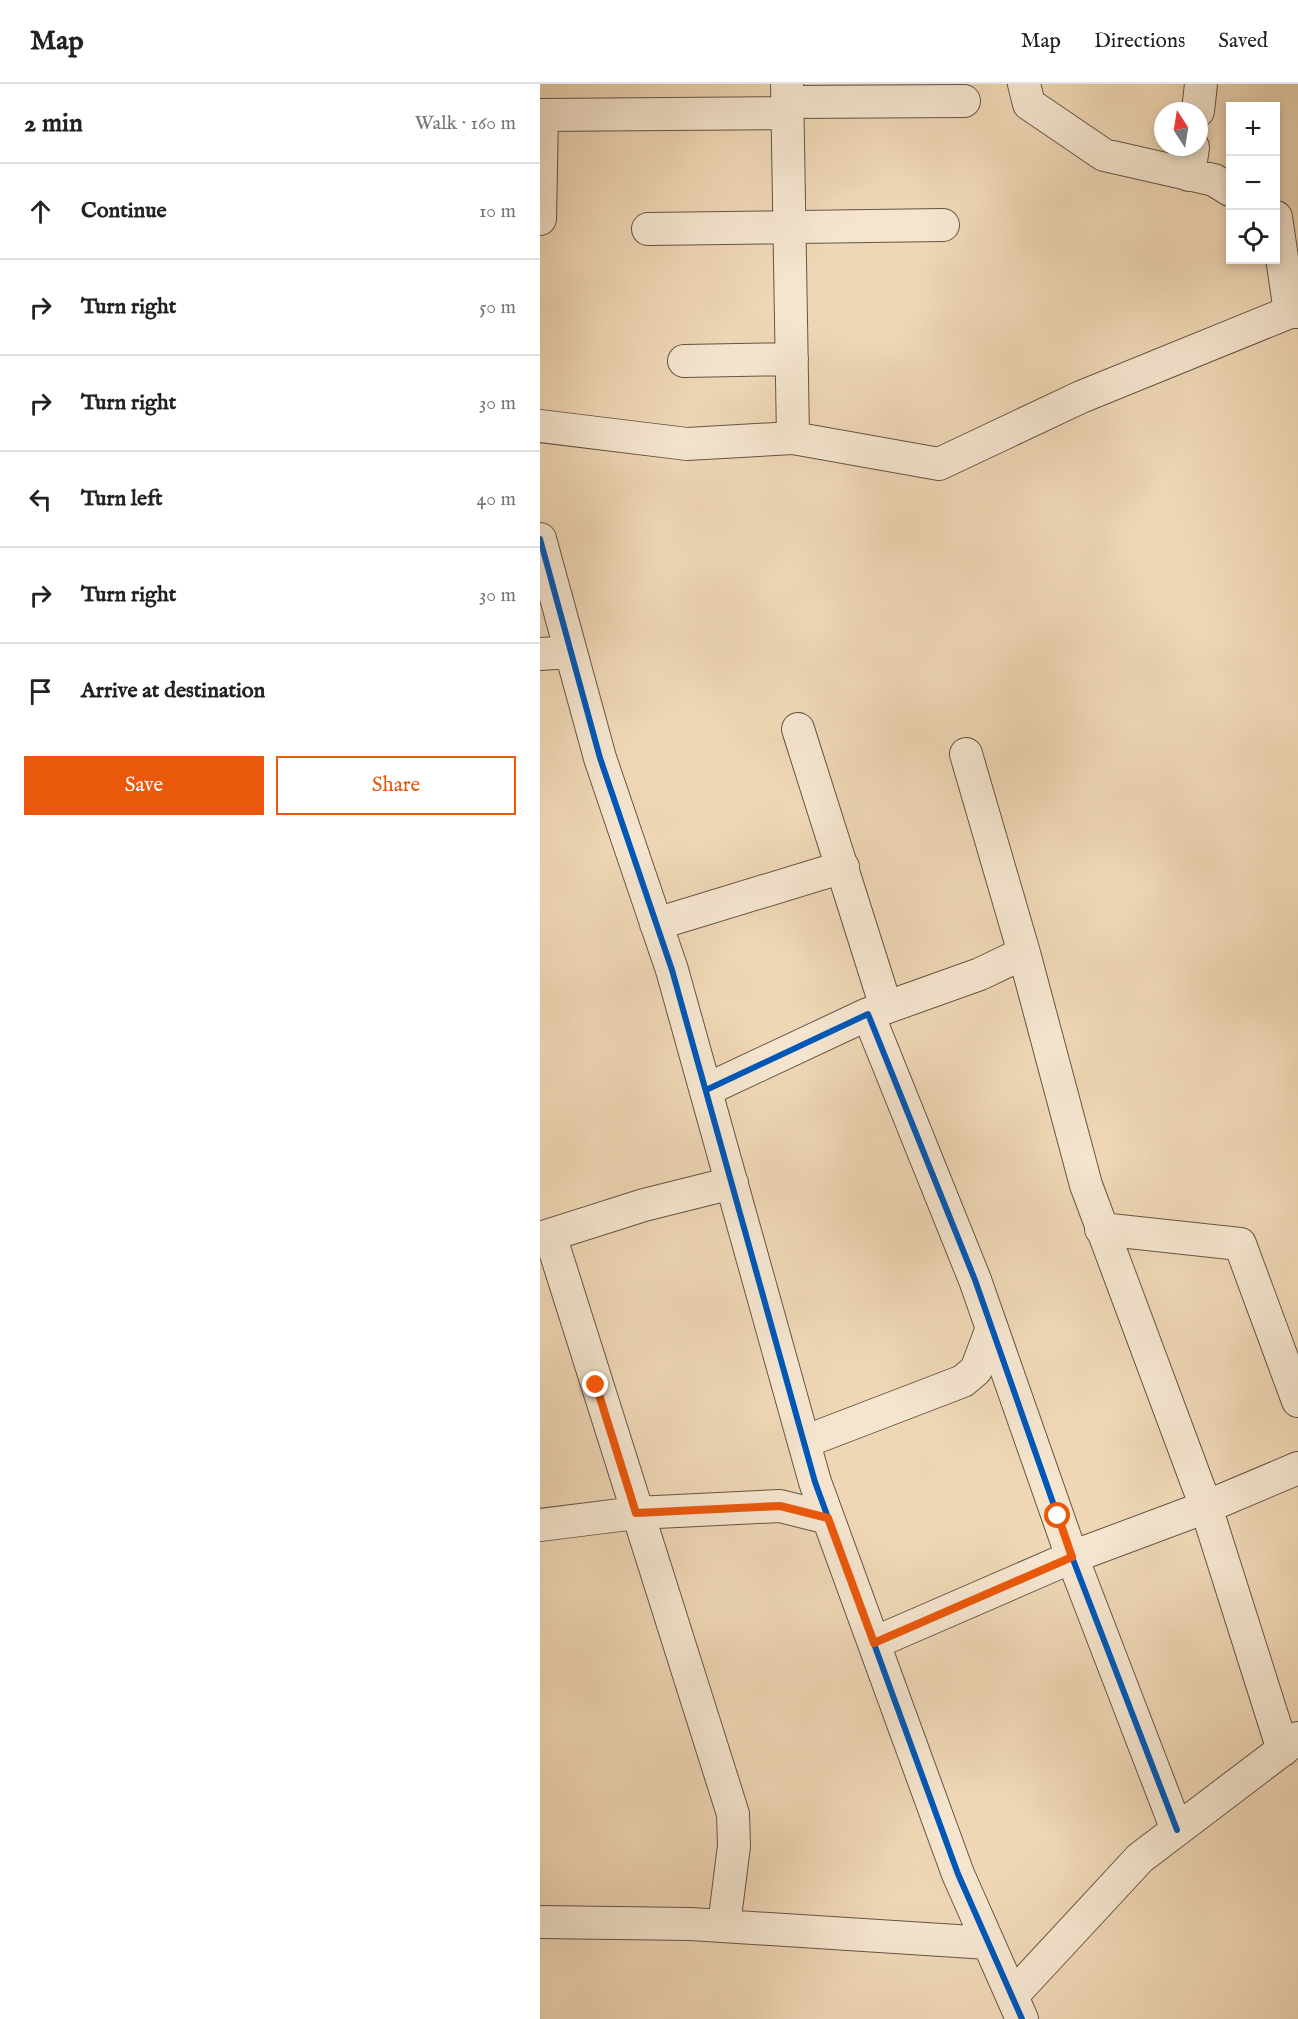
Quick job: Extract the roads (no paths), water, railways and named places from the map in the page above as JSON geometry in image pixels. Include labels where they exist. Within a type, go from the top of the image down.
[{"type":"street","points":[[1024,84],[1029,104],[1104,155],[1191,161],[1226,188]]},
{"type":"street","points":[[1199,102],[1201,84]]},
{"type":"street","points":[[788,100],[793,438]]},
{"type":"street","points":[[540,219],[541,115],[788,100],[964,100]]},
{"type":"street","points":[[648,229],[944,225]]},
{"type":"street","points":[[540,426],[687,444],[793,438],[939,464],[1081,397],[1294,312],[1280,242]]},
{"type":"street","points":[[684,361],[792,359]]},
{"type":"street","points":[[540,539],[555,653],[600,758],[656,924],[706,1090],[804,1442],[828,1518],[958,1874],[1017,2008],[1140,1858],[1290,1744],[1206,1507],[1086,1185],[1024,953],[966,754]]},
{"type":"street","points":[[798,729],[843,867],[877,1010],[1072,1557],[1177,1830]]},
{"type":"street","points":[[656,924],[843,867]]},
{"type":"street","points":[[706,1090],[877,1010],[980,974],[1024,953]]},
{"type":"street","points":[[723,1925],[734,1846],[733,1814],[545,1237],[644,1205],[732,1183]]},
{"type":"street","points":[[1101,1229],[1239,1244],[1298,1401]]},
{"type":"street","points":[[804,1442],[963,1381],[976,1370],[992,1328]]},
{"type":"street","points":[[874,1643],[1072,1557],[1206,1507],[1298,1468]]},
{"type":"street","points":[[540,1525],[636,1513],[780,1506],[828,1518]]},
{"type":"street","points":[[540,1922],[723,1925],[988,1943]]}]
